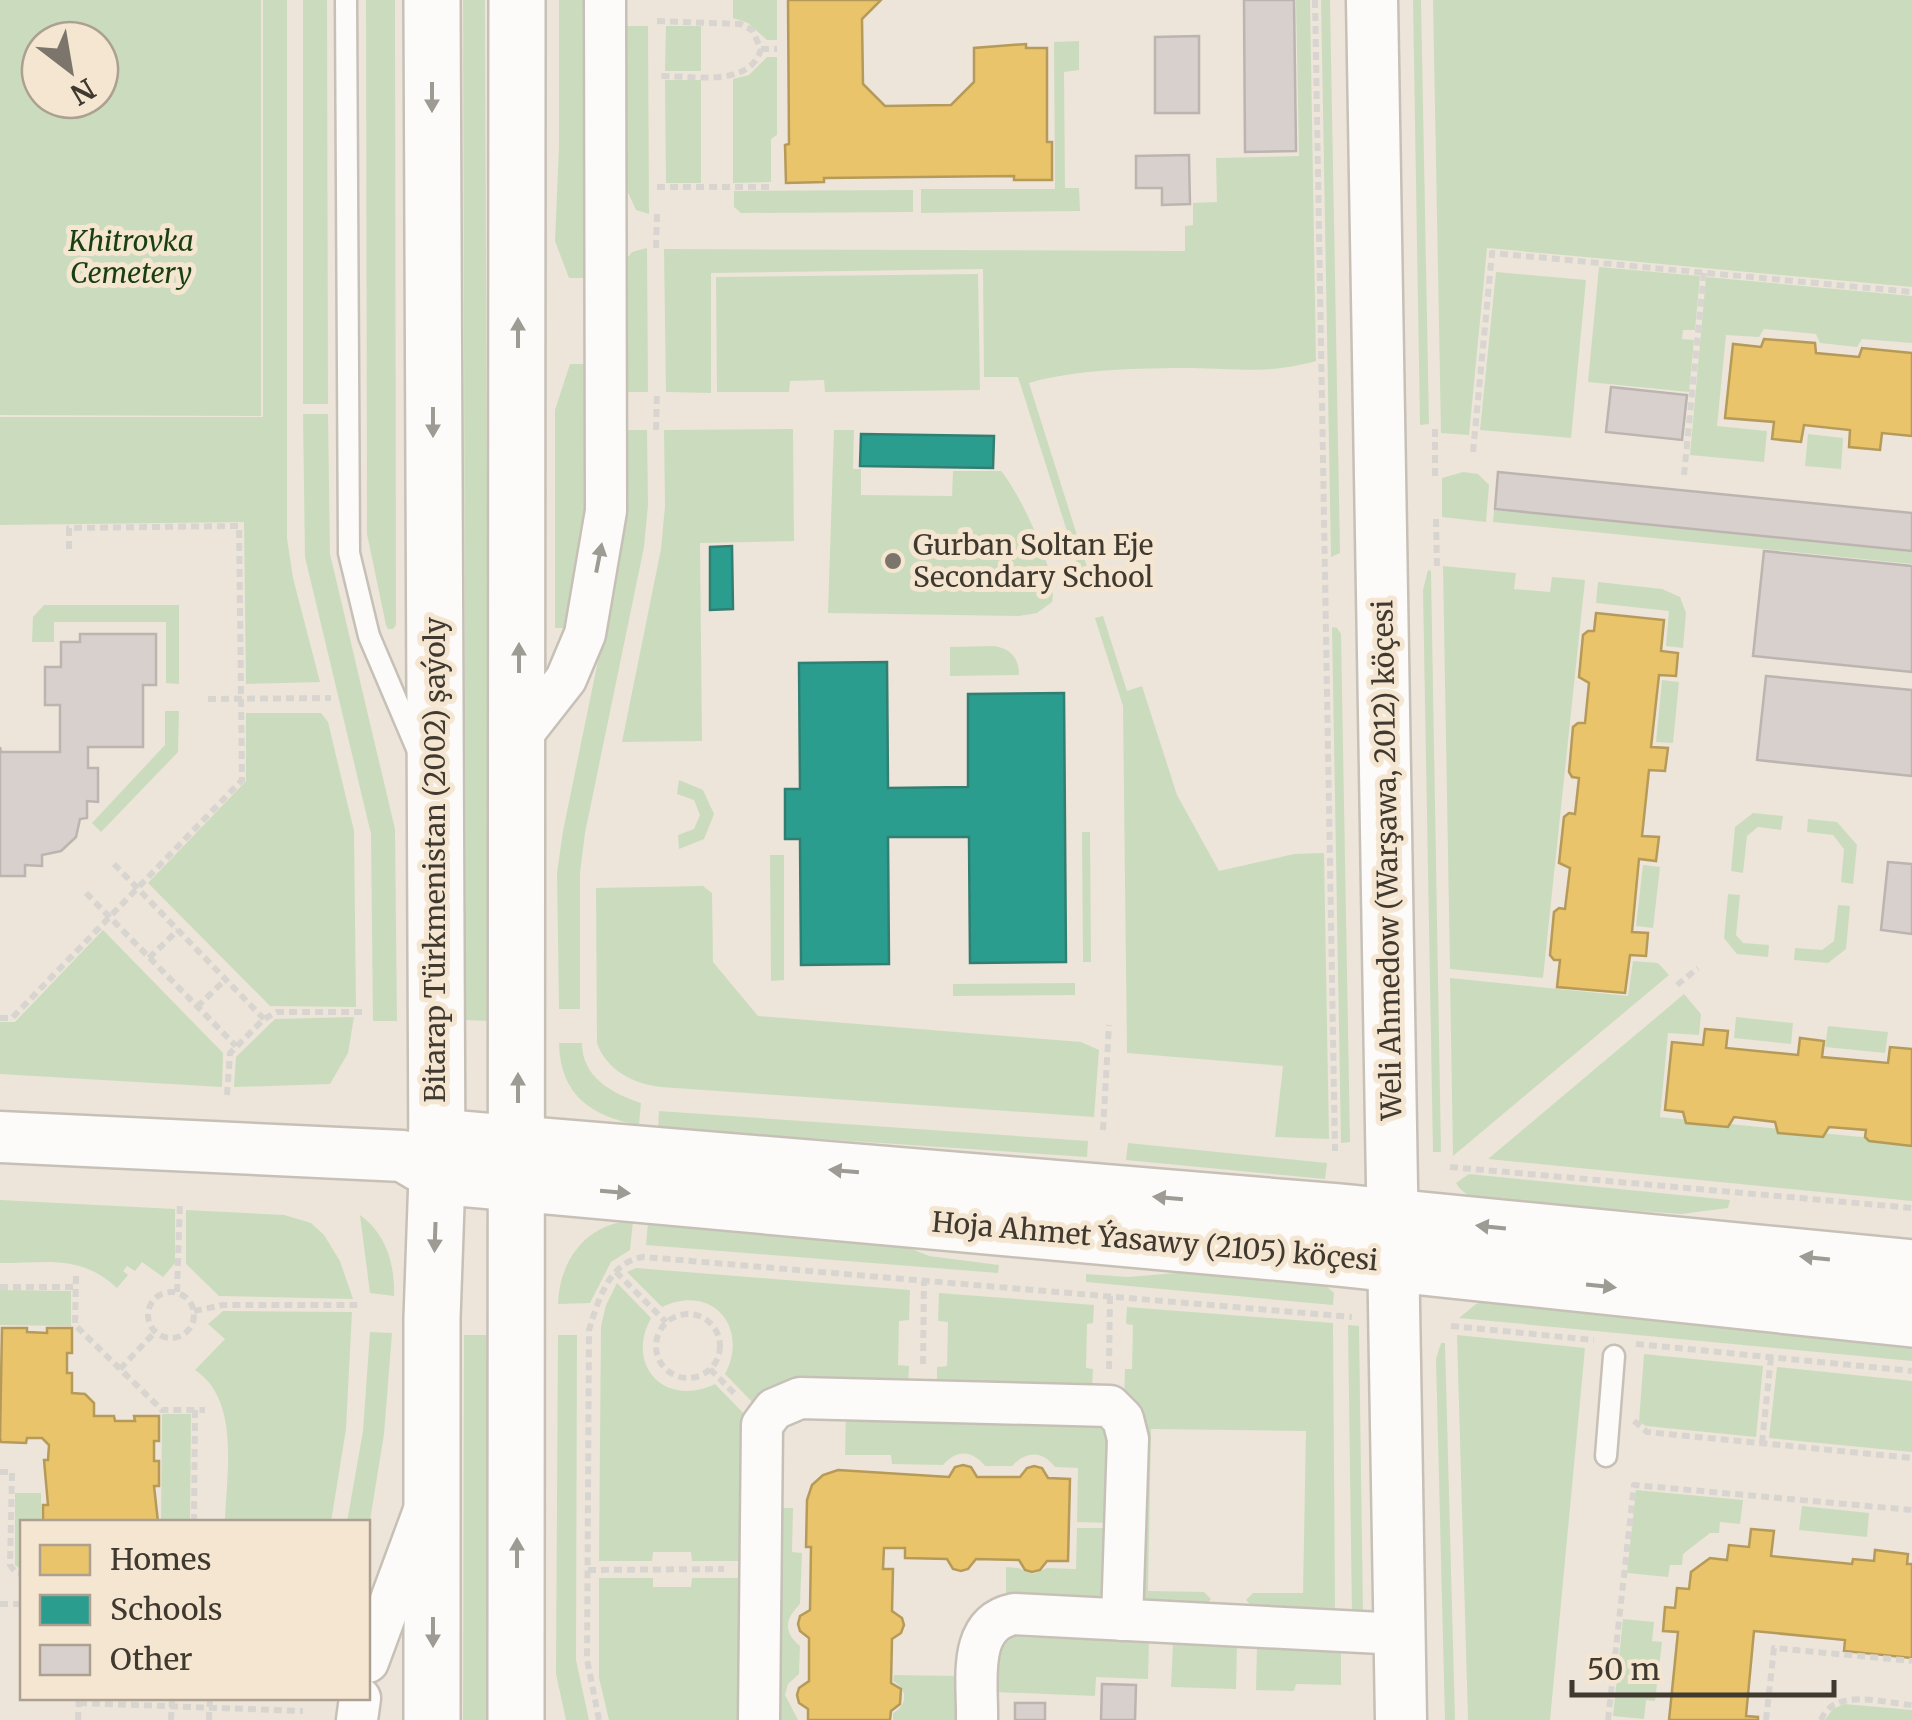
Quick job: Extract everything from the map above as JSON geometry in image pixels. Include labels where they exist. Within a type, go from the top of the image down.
[{"type":"main road","name":"Bitarap Türkmenistan (2002) şaýoly","points":[[432,0],[434,788],[425,1156],[432,1318],[432,1720]]},
{"type":"main road","points":[[516,1720],[517,0]]},
{"type":"main road","name":"Hoja Ahmet Ýasawy (2105) köçesi","points":[[425,1156],[1393,1240],[1912,1268]]},
{"type":"main road","name":"Hoja Ahmet Ýasawy (2105) köçesi","points":[[1393,1240],[1912,1319]]},
{"type":"street","points":[[519,739],[566,678],[584,634],[606,512],[605,0]]},
{"type":"street","name":"Weli Ahmedow (Warşawa, 2012) köçesi","points":[[1372,0],[1401,1720]]},
{"type":"street","name":"Hoja Ahmet Ýasawy (2105) köçesi","points":[[0,1137],[425,1156]]},
{"type":"street","points":[[759,1720],[762,1425],[774,1408],[800,1398],[1102,1404],[1118,1412],[1127,1426],[1122,1620]]},
{"type":"street","points":[[370,1657],[433,1486]]},
{"type":"street","points":[[978,1720],[979,1644],[983,1633],[1001,1616],[1400,1634]]},
{"type":"street","points":[[516,1620],[544,1720]]},
{"type":"lane","points":[[346,0],[349,553],[369,636],[434,788]]},
{"type":"lane","points":[[1606,1456],[1621,1350]]},
{"type":"path","points":[[1315,0],[1335,1151]]},
{"type":"path","points":[[656,22],[740,24],[756,36],[761,49],[752,67],[740,74],[657,76]]},
{"type":"path","points":[[761,49],[777,48]]},
{"type":"path","points":[[657,187],[771,187]]},
{"type":"path","points":[[656,248],[657,214]]},
{"type":"path","points":[[1473,452],[1492,253],[1912,292]]},
{"type":"path","points":[[1684,474],[1704,272]]},
{"type":"path","points":[[656,430],[657,392]]},
{"type":"path","points":[[1435,428],[1436,477]]},
{"type":"path","points":[[1436,519],[1437,568]]},
{"type":"path","points":[[0,1018],[12,1018],[242,780],[239,526],[69,528],[69,550]]},
{"type":"path","points":[[208,699],[331,698]]},
{"type":"path","points":[[114,864],[264,1018]]},
{"type":"path","points":[[86,893],[236,1046]]},
{"type":"path","points":[[149,958],[178,930]]},
{"type":"path","points":[[1677,985],[1698,968]]},
{"type":"path","points":[[197,1007],[226,979]]},
{"type":"path","points":[[228,1095],[230,1053],[264,1018],[277,1012],[364,1012]]},
{"type":"path","points":[[1103,1130],[1108,1024]]},
{"type":"path","points":[[1450,1167],[1912,1208]]},
{"type":"path","points":[[178,1292],[180,1202]]},
{"type":"path","points":[[616,1272],[666,1322]]},
{"type":"path","points":[[76,1276],[75,1325],[162,1410],[205,1410]]},
{"type":"path","points":[[922,1400],[924,1280]]},
{"type":"path","points":[[0,1287],[75,1287]]},
{"type":"path","points":[[178,1292],[190,1301],[194,1311],[194,1321],[180,1336],[170,1338],[155,1332],[148,1319],[154,1299],[162,1293],[178,1292]]},
{"type":"path","points":[[1102,1404],[1108,1389],[1110,1296]]},
{"type":"path","points":[[194,1311],[223,1305],[362,1305]]},
{"type":"path","points":[[684,1314],[711,1324],[717,1332],[720,1351],[710,1368],[692,1377],[673,1374],[665,1368],[656,1350],[666,1322],[684,1314]]},
{"type":"path","points":[[1451,1326],[1596,1340]]},
{"type":"path","points":[[120,1369],[155,1332]]},
{"type":"path","points":[[1621,1350],[1640,1344],[1912,1371]]},
{"type":"path","points":[[1638,1362],[1640,1344]]},
{"type":"path","points":[[1762,1443],[1771,1357]]},
{"type":"path","points":[[194,1520],[195,1410]]},
{"type":"path","points":[[1632,1412],[1634,1424],[1647,1432],[1912,1458]]},
{"type":"path","points":[[0,1472],[12,1472],[10,1565],[20,1574]]},
{"type":"path","points":[[1608,1720],[1634,1484],[1912,1510]]},
{"type":"path","points":[[588,1570],[760,1570]]},
{"type":"path","points":[[1766,1720],[1774,1648],[1912,1661]]},
{"type":"path","points":[[78,1720],[79,1700],[304,1711]]},
{"type":"path","points":[[171,1720],[172,1700]]},
{"type":"path","points":[[209,1720],[210,1700]]},
{"type":"path","points":[[1820,1720],[1830,1706],[1844,1700],[1912,1705]]},
{"type":"green space","name":"Khitrovka Cemetery","points":[[0,0],[261,0],[261,416],[0,415]]},
{"type":"green space","points":[[263,0],[287,0],[287,538],[293,578],[320,682],[246,684],[244,522],[0,525],[0,417],[263,417]]},
{"type":"green space","points":[[303,0],[327,0],[328,404],[303,404]]},
{"type":"green space","points":[[366,0],[395,0],[393,629],[386,625],[367,534]]},
{"type":"green space","points":[[463,0],[485,0],[489,1021],[466,1020]]},
{"type":"green space","points":[[559,0],[584,0],[584,278],[569,278],[555,241]]},
{"type":"green space","points":[[733,0],[777,0],[777,40],[767,40],[748,23],[733,18]]},
{"type":"green space","points":[[1296,0],[1310,0],[1316,361],[1269,369],[1110,370],[1029,383],[1093,586],[1085,588],[1018,377],[984,377],[983,269],[711,273],[711,393],[666,392],[664,249],[1185,251],[1185,226],[1193,225],[1193,203],[1217,202],[1216,158],[1299,156]]},
{"type":"green space","points":[[1321,0],[1330,0],[1340,553],[1331,557]]},
{"type":"green space","points":[[1413,0],[1421,0],[1429,424],[1420,425]]},
{"type":"green space","points":[[1433,0],[1912,0],[1912,287],[1487,248],[1469,435],[1441,433]]},
{"type":"green space","points":[[625,26],[648,26],[649,214],[636,210],[626,188]]},
{"type":"green space","points":[[666,26],[701,26],[701,71],[665,71]]},
{"type":"green space","points":[[1079,41],[1079,70],[1064,72],[1065,188],[1079,188],[1080,211],[921,213],[921,189],[1055,189],[1054,42]]},
{"type":"green space","points":[[767,57],[777,57],[777,135],[771,139],[771,182],[733,183],[733,79],[749,75]]},
{"type":"green space","points":[[665,80],[701,80],[701,183],[666,183]]},
{"type":"green space","points":[[913,190],[913,212],[741,213],[734,207],[734,191]]},
{"type":"green space","points":[[647,248],[648,392],[624,392],[624,262],[632,252]]},
{"type":"green space","points":[[1599,267],[1700,276],[1695,330],[1683,330],[1682,339],[1694,340],[1689,392],[1588,382]]},
{"type":"green space","points":[[1496,272],[1586,280],[1571,438],[1480,430]]},
{"type":"green space","points":[[978,274],[980,390],[825,392],[824,380],[790,381],[789,392],[717,392],[716,277]]},
{"type":"green space","points":[[1706,277],[1912,296],[1912,343],[1862,339],[1857,347],[1820,343],[1816,334],[1764,329],[1759,337],[1726,335],[1717,426],[1767,431],[1764,462],[1690,455]]},
{"type":"green space","points":[[570,364],[585,364],[585,519],[564,628],[555,628],[555,410]]},
{"type":"green space","points":[[303,414],[328,414],[330,554],[395,829],[397,1021],[373,1021],[371,834],[305,557]]},
{"type":"green space","points":[[793,429],[794,541],[700,543],[702,741],[622,742],[661,549],[664,430]]},
{"type":"green space","points":[[629,430],[647,430],[644,547],[585,833],[580,873],[580,1009],[559,1009],[557,873],[622,544],[625,434]]},
{"type":"green space","points":[[834,430],[854,430],[853,469],[861,469],[861,495],[952,496],[953,471],[1001,471],[1018,497],[1044,554],[1052,602],[1037,613],[1019,616],[828,613]]},
{"type":"green space","points":[[1808,434],[1843,438],[1841,469],[1805,466]]},
{"type":"green space","points":[[1463,472],[1478,474],[1489,485],[1486,522],[1442,517],[1442,478]]},
{"type":"green space","points":[[1494,510],[1912,552],[1912,564],[1493,522]]},
{"type":"green space","points":[[1443,566],[1516,573],[1514,589],[1550,592],[1552,577],[1585,580],[1543,978],[1450,969]]},
{"type":"green space","points":[[1428,570],[1441,1152],[1433,1152],[1423,590]]},
{"type":"green space","points":[[1598,582],[1662,589],[1680,597],[1686,613],[1683,648],[1666,646],[1669,611],[1596,603]]},
{"type":"green space","points":[[44,605],[179,605],[179,684],[166,683],[166,622],[54,622],[54,642],[32,642],[33,617]]},
{"type":"green space","points":[[1103,616],[1127,691],[1142,686],[1177,795],[1219,871],[1294,854],[1324,853],[1329,1139],[1275,1137],[1283,1066],[1127,1053],[1123,706],[1095,618]]},
{"type":"green space","points":[[1332,627],[1341,634],[1350,1142],[1341,1143]]},
{"type":"green space","points":[[994,646],[1013,655],[1019,675],[950,676],[950,647]]},
{"type":"green space","points":[[1662,680],[1679,682],[1673,743],[1656,742]]},
{"type":"green space","points":[[165,711],[179,711],[178,752],[101,832],[92,823],[165,745]]},
{"type":"green space","points":[[246,713],[321,713],[328,722],[354,831],[356,1007],[270,1006],[148,883],[246,781]]},
{"type":"green space","points":[[679,780],[703,790],[714,814],[704,839],[679,849],[678,835],[694,829],[700,815],[694,800],[677,794]]},
{"type":"green space","points":[[1753,813],[1783,816],[1781,830],[1758,827],[1747,836],[1743,873],[1731,871],[1735,827]]},
{"type":"green space","points":[[1808,819],[1837,822],[1857,845],[1853,884],[1841,882],[1844,849],[1833,835],[1807,832]]},
{"type":"green space","points":[[1082,832],[1090,832],[1091,962],[1083,962]]},
{"type":"green space","points":[[770,855],[784,855],[784,980],[771,981]]},
{"type":"green space","points":[[1643,865],[1660,867],[1653,928],[1636,926]]},
{"type":"green space","points":[[703,886],[712,893],[713,962],[758,1016],[1081,1042],[1099,1050],[1094,1117],[661,1087],[622,1074],[607,1061],[597,1043],[596,888]]},
{"type":"green space","points":[[1728,894],[1740,895],[1736,935],[1743,943],[1769,945],[1768,957],[1737,954],[1724,938]]},
{"type":"green space","points":[[1838,905],[1850,906],[1846,949],[1828,963],[1794,960],[1795,948],[1822,950],[1834,941]]},
{"type":"green space","points":[[103,930],[223,1053],[222,1087],[0,1074],[0,1022],[15,1022]]},
{"type":"green space","points":[[1633,961],[1658,963],[1669,975],[1453,1156],[1450,978],[1628,996]]},
{"type":"green space","points":[[1075,983],[1075,995],[953,996],[953,984]]},
{"type":"green space","points":[[1684,994],[1701,1014],[1699,1035],[1668,1033],[1660,1117],[1912,1142],[1912,1201],[1488,1159]]},
{"type":"green space","points":[[354,1017],[348,1053],[330,1084],[234,1087],[236,1057],[275,1019]]},
{"type":"green space","points":[[1736,1017],[1793,1023],[1791,1044],[1734,1038]]},
{"type":"green space","points":[[1828,1026],[1888,1032],[1885,1053],[1825,1047]]},
{"type":"green space","points":[[559,1043],[582,1043],[587,1065],[600,1082],[641,1103],[639,1125],[608,1116],[582,1101],[566,1077]]},
{"type":"green space","points":[[659,1111],[1088,1141],[1087,1157],[658,1128]]},
{"type":"green space","points":[[1128,1143],[1327,1163],[1325,1179],[1126,1160]]},
{"type":"green space","points":[[1469,1174],[1730,1200],[1728,1208],[1681,1214],[1489,1200],[1470,1196],[1459,1187],[1456,1183]]},
{"type":"green space","points":[[0,1200],[175,1209],[175,1263],[163,1277],[142,1262],[135,1271],[127,1266],[123,1271],[128,1275],[117,1288],[76,1265],[0,1263]]},
{"type":"green space","points":[[186,1210],[284,1215],[311,1223],[324,1235],[340,1261],[353,1299],[219,1296],[186,1264]]},
{"type":"green space","points":[[360,1215],[376,1231],[387,1251],[394,1296],[370,1293]]},
{"type":"green space","points":[[633,1221],[630,1250],[611,1262],[590,1303],[558,1304],[564,1273],[579,1247],[602,1228]]},
{"type":"green space","points":[[648,1222],[900,1244],[929,1256],[999,1265],[998,1273],[646,1245]]},
{"type":"green space","points":[[636,1268],[910,1290],[909,1320],[899,1321],[898,1365],[909,1366],[908,1386],[756,1406],[725,1374],[733,1340],[721,1314],[696,1301],[662,1307],[627,1272]]},
{"type":"green space","points":[[1201,1271],[1324,1284],[1334,1293],[1333,1305],[1086,1282],[1086,1274],[1128,1277]]},
{"type":"green space","points":[[617,1283],[651,1318],[643,1352],[654,1378],[680,1391],[715,1384],[749,1419],[746,1561],[692,1561],[691,1552],[653,1552],[652,1561],[599,1561],[601,1326]]},
{"type":"green space","points":[[0,1290],[71,1291],[71,1326],[0,1325]]},
{"type":"green space","points":[[939,1293],[1094,1305],[1093,1323],[1087,1324],[1086,1368],[1093,1369],[1092,1389],[937,1387],[937,1367],[947,1366],[948,1322],[938,1321]]},
{"type":"green space","points":[[1486,1301],[1912,1342],[1912,1361],[1459,1318]]},
{"type":"green space","points":[[1127,1307],[1333,1323],[1335,1608],[1253,1607],[1246,1600],[1253,1593],[1303,1593],[1306,1431],[1151,1429],[1148,1591],[1204,1592],[1211,1599],[1204,1606],[1134,1605],[1138,1402],[1124,1401],[1125,1369],[1132,1369],[1133,1325],[1126,1324]]},
{"type":"green space","points":[[223,1311],[352,1312],[346,1429],[331,1520],[225,1520],[225,1419],[210,1383],[195,1370],[225,1339],[208,1324]]},
{"type":"green space","points":[[1348,1325],[1359,1326],[1363,1616],[1352,1616]]},
{"type":"green space","points":[[370,1332],[392,1333],[384,1434],[370,1521],[347,1520],[363,1431]]},
{"type":"green space","points":[[464,1335],[489,1335],[488,1720],[463,1720]]},
{"type":"green space","points":[[558,1335],[577,1335],[576,1660],[589,1720],[566,1720],[556,1674]]},
{"type":"green space","points":[[1457,1335],[1585,1348],[1550,1720],[1468,1720]]},
{"type":"green space","points":[[1441,1343],[1445,1343],[1455,1720],[1445,1720],[1436,1359]]},
{"type":"green space","points":[[1644,1354],[1763,1366],[1756,1437],[1646,1426],[1639,1422]]},
{"type":"green space","points":[[1777,1367],[1912,1381],[1912,1452],[1769,1438]]},
{"type":"green space","points":[[846,1411],[1095,1415],[1111,1428],[1111,1523],[1077,1522],[1078,1468],[1055,1467],[1039,1455],[1023,1457],[1012,1466],[985,1466],[964,1454],[943,1465],[892,1464],[891,1455],[845,1455]]},
{"type":"green space","points":[[162,1414],[191,1414],[190,1520],[161,1520]]},
{"type":"green space","points":[[1636,1490],[1743,1500],[1740,1524],[1720,1522],[1719,1533],[1710,1533],[1683,1554],[1682,1565],[1670,1565],[1668,1577],[1627,1573]]},
{"type":"green space","points":[[15,1493],[41,1493],[41,1520],[20,1520],[20,1569],[15,1565]]},
{"type":"green space","points":[[1802,1506],[1869,1513],[1867,1537],[1799,1530]]},
{"type":"green space","points":[[773,1508],[793,1508],[792,1552],[802,1553],[800,1604],[788,1625],[800,1646],[799,1674],[788,1684],[785,1695],[798,1720],[769,1720]]},
{"type":"green space","points":[[1077,1528],[1110,1528],[1109,1599],[1006,1597],[1006,1567],[1033,1574],[1047,1568],[1076,1569]]},
{"type":"green space","points":[[599,1578],[653,1578],[653,1587],[691,1587],[692,1578],[746,1578],[746,1720],[609,1720],[599,1678]]},
{"type":"green space","points":[[1623,1619],[1654,1622],[1652,1641],[1662,1642],[1655,1701],[1646,1700],[1644,1719],[1613,1716]]},
{"type":"green space","points":[[1014,1637],[1149,1641],[1148,1679],[1096,1677],[1095,1696],[994,1692],[998,1653]]},
{"type":"green space","points":[[1173,1642],[1237,1644],[1236,1689],[1171,1687]]},
{"type":"green space","points":[[1257,1645],[1341,1648],[1341,1685],[1296,1684],[1294,1691],[1256,1690]]},
{"type":"green space","points":[[894,1675],[958,1676],[957,1720],[893,1720],[893,1713],[904,1697],[893,1681]]},
{"type":"green space","points":[[1844,1704],[1912,1710],[1912,1720],[1825,1720],[1833,1709]]},
{"type":"building: Homes","points":[[788,0],[881,0],[862,19],[863,84],[885,106],[951,105],[974,82],[974,48],[1026,44],[1026,48],[1047,48],[1047,142],[1052,142],[1052,180],[1014,180],[1014,176],[824,178],[824,182],[786,183]]},
{"type":"building: Homes","points":[[1764,339],[1815,343],[1816,353],[1859,357],[1862,348],[1912,353],[1912,436],[1882,433],[1880,450],[1849,447],[1850,430],[1804,425],[1801,442],[1772,439],[1774,422],[1725,418],[1733,344],[1761,347]]},
{"type":"building: Homes","points":[[1596,613],[1664,620],[1661,651],[1678,653],[1676,676],[1659,675],[1651,747],[1668,748],[1665,771],[1649,770],[1642,836],[1659,837],[1656,861],[1639,859],[1632,932],[1648,933],[1646,956],[1630,955],[1625,993],[1557,987],[1560,960],[1550,955],[1554,912],[1565,909],[1570,868],[1559,863],[1564,817],[1575,814],[1579,778],[1569,772],[1573,727],[1585,723],[1589,683],[1579,677],[1583,635],[1594,631]]},
{"type":"building: Homes","points":[[1705,1029],[1728,1031],[1726,1048],[1798,1055],[1800,1038],[1824,1041],[1822,1057],[1888,1063],[1890,1047],[1912,1049],[1912,1146],[1869,1141],[1866,1130],[1829,1127],[1823,1137],[1778,1133],[1775,1122],[1734,1117],[1728,1127],[1686,1123],[1683,1112],[1665,1110],[1672,1042],[1703,1045]]},
{"type":"building: Homes","points":[[2,1328],[47,1333],[47,1328],[72,1328],[67,1373],[72,1373],[72,1393],[85,1394],[94,1403],[94,1416],[135,1421],[134,1416],[159,1416],[159,1441],[154,1441],[154,1461],[159,1461],[159,1486],[154,1486],[158,1520],[43,1520],[43,1505],[48,1505],[44,1460],[48,1460],[49,1445],[42,1438],[27,1438],[26,1443],[1,1442]]},
{"type":"building: Homes","points":[[1034,1466],[1042,1468],[1048,1478],[1070,1479],[1068,1561],[1047,1561],[1040,1570],[1032,1572],[1025,1570],[1019,1560],[976,1559],[961,1571],[953,1569],[947,1559],[905,1558],[905,1548],[884,1548],[883,1569],[893,1569],[892,1611],[902,1618],[904,1625],[892,1639],[891,1683],[901,1689],[900,1704],[891,1711],[890,1720],[808,1720],[808,1709],[799,1703],[797,1695],[799,1688],[809,1681],[809,1638],[798,1624],[800,1616],[810,1610],[811,1547],[806,1547],[807,1500],[812,1485],[823,1475],[838,1470],[949,1477],[955,1467],[971,1467],[977,1477],[1020,1477]]},
{"type":"building: Homes","points":[[1751,1529],[1774,1531],[1771,1556],[1852,1564],[1853,1559],[1874,1561],[1875,1550],[1908,1554],[1907,1564],[1912,1564],[1912,1658],[1844,1651],[1845,1640],[1754,1631],[1746,1716],[1758,1720],[1669,1720],[1678,1632],[1663,1631],[1665,1607],[1675,1608],[1677,1588],[1689,1589],[1691,1572],[1710,1558],[1727,1560],[1729,1545],[1749,1547]]},
{"type":"building: Schools","points":[[861,434],[994,436],[993,468],[860,466]]},
{"type":"building: Schools","points":[[732,546],[733,609],[710,610],[710,547]]},
{"type":"building: Schools","points":[[887,662],[888,788],[968,787],[968,694],[1064,693],[1066,962],[970,963],[969,837],[888,837],[889,964],[801,965],[800,839],[785,839],[785,789],[800,789],[799,663]]},
{"type":"building: Other","points":[[1244,0],[1294,0],[1296,151],[1245,152]]},
{"type":"building: Other","points":[[1199,36],[1199,113],[1155,113],[1155,37]]},
{"type":"building: Other","points":[[1189,155],[1190,204],[1162,205],[1162,188],[1136,188],[1136,156]]},
{"type":"building: Other","points":[[1611,387],[1687,395],[1682,440],[1606,432]]},
{"type":"building: Other","points":[[1498,472],[1912,513],[1912,551],[1495,509]]},
{"type":"building: Other","points":[[1764,551],[1912,566],[1912,672],[1753,656]]},
{"type":"building: Other","points":[[80,634],[156,634],[156,685],[143,685],[143,747],[88,747],[88,768],[98,768],[98,802],[87,801],[87,818],[80,819],[76,837],[61,851],[42,855],[42,866],[25,865],[25,876],[0,876],[0,747],[1,752],[60,752],[60,705],[45,705],[45,667],[61,667],[61,642],[80,642]]},
{"type":"building: Other","points":[[1766,676],[1912,690],[1912,776],[1757,760]]},
{"type":"building: Other","points":[[1888,862],[1912,864],[1912,934],[1881,930]]},
{"type":"building: Other","points":[[1102,1684],[1136,1685],[1135,1720],[1101,1720]]},
{"type":"building: Other","points":[[1015,1703],[1045,1703],[1045,1720],[1015,1720]]},
{"type":"place","name":"Gurban Soltan Eje Secondary School","points":[[893,561]]}]
